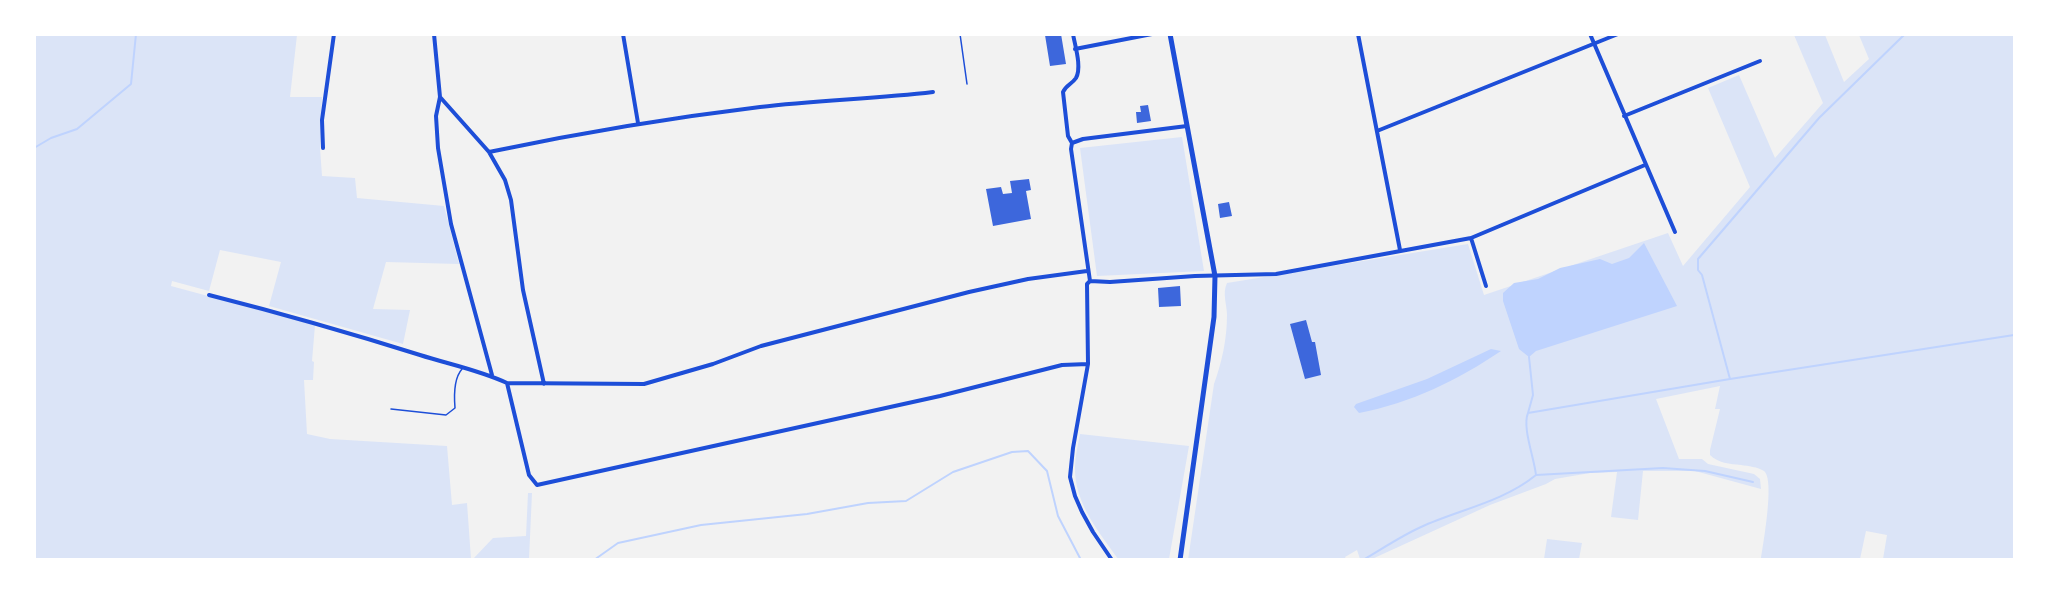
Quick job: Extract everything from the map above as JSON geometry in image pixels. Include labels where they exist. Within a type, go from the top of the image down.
[{"type":"main road","points":[[1170,34],[1215,276],[1214,317],[1180,560]]},
{"type":"street","points":[[323,148],[322,120],[334,34]]},
{"type":"street","points":[[434,34],[440,97],[436,127],[451,225],[493,376]]},
{"type":"street","points":[[623,34],[638,123]]},
{"type":"street","points":[[1073,34],[1078,75],[1063,92],[1068,136],[1072,143],[1089,281],[1087,284],[1088,364],[1070,477],[1082,512],[1112,560]]},
{"type":"street","points":[[1076,49],[1152,34]]},
{"type":"street","points":[[1358,34],[1400,250]]},
{"type":"street","points":[[1590,34],[1675,232]]},
{"type":"street","points":[[1377,131],[1618,34]]},
{"type":"street","points":[[1624,116],[1760,62]]},
{"type":"street","points":[[489,152],[638,123],[760,107],[933,92]]},
{"type":"street","points":[[440,97],[489,152],[505,180],[511,200],[520,276],[544,384]]},
{"type":"street","points":[[1072,143],[1083,139],[1188,126]]},
{"type":"street","points":[[1089,281],[1276,274],[1471,238],[1645,165]]},
{"type":"street","points":[[1471,238],[1486,286]]},
{"type":"street","points":[[209,295],[310,321],[462,369],[493,376],[507,383],[644,384],[713,364],[771,343],[969,292],[1028,279],[1087,271]]},
{"type":"street","points":[[507,383],[529,475],[537,485],[929,398],[1062,365],[1088,364]]},
{"type":"lane","points":[[391,409],[446,415],[455,408],[454,398],[458,374],[462,369]]},
{"type":"path","points":[[960,34],[967,84]]},
{"type":"shaded area","points":[[34,35],[297,35],[290,97],[322,97],[320,148],[322,176],[355,178],[357,198],[444,206],[459,264],[386,262],[373,309],[410,310],[403,344],[269,306],[281,262],[220,250],[209,291],[172,281],[171,286],[315,325],[313,380],[304,380],[307,434],[330,439],[447,446],[452,505],[467,503],[471,559],[35,559]]},
{"type":"shaded area","points":[[1794,35],[1825,35],[1844,82],[1869,59],[1859,35],[2014,35],[2014,559],[1883,559],[1887,535],[1866,531],[1860,559],[1761,559],[1767,513],[1767,477],[1764,471],[1759,469],[1724,463],[1710,455],[1720,409],[1715,409],[1720,386],[1656,399],[1679,459],[1702,459],[1708,464],[1754,474],[1760,479],[1761,489],[1695,471],[1643,471],[1638,520],[1611,517],[1617,472],[1590,473],[1555,479],[1490,505],[1372,559],[1360,559],[1357,550],[1345,557],[1346,559],[1188,560],[1214,384],[1225,342],[1227,283],[1468,244],[1484,295],[1668,233],[1683,266],[1750,187],[1708,88],[1739,75],[1775,158],[1823,103]]},
{"type":"shaded area","points":[[1182,137],[1204,271],[1097,276],[1080,148]]},
{"type":"shaded area","points":[[1080,434],[1189,446],[1169,559],[1118,559],[1103,538],[1083,505],[1076,480],[1075,467]]},
{"type":"shaded area","points":[[528,493],[532,493],[529,559],[473,559],[493,538],[526,536]]},
{"type":"shaded area","points":[[1547,539],[1582,543],[1579,559],[1544,559]]},
{"type":"water","points":[[1644,243],[1677,306],[1536,351],[1529,357],[1519,349],[1503,301],[1503,293],[1514,283],[1538,279],[1560,268],[1600,259],[1612,264],[1629,258]]},
{"type":"water","points":[[1491,349],[1501,351],[1468,372],[1415,397],[1359,413],[1354,407],[1356,404],[1427,379]]},
{"type":"building","points":[[1061,34],[1066,64],[1050,66],[1045,35]]},
{"type":"building","points":[[1148,105],[1151,121],[1137,123],[1136,112],[1141,112],[1140,106]]},
{"type":"building","points":[[1029,179],[1031,190],[1026,191],[1031,219],[993,226],[986,189],[1001,187],[1003,194],[1012,193],[1010,181]]},
{"type":"building","points":[[1229,202],[1232,216],[1220,218],[1218,204]]},
{"type":"building","points":[[1180,286],[1181,306],[1159,307],[1158,288]]},
{"type":"building","points":[[1306,320],[1312,342],[1315,342],[1321,375],[1305,379],[1290,324]]},
{"type":"waterway","points":[[34,148],[51,138],[77,129],[131,84],[136,34]]},
{"type":"waterway","points":[[1730,379],[1702,275],[1698,270],[1698,259],[1819,118],[1905,34]]},
{"type":"waterway","points":[[1363,560],[1399,538],[1435,521],[1495,499],[1536,475],[1527,434],[1528,413],[2014,335]]},
{"type":"waterway","points":[[1528,413],[1533,395],[1529,357]]},
{"type":"waterway","points":[[594,560],[618,543],[701,525],[807,514],[868,503],[906,501],[953,472],[1012,452],[1028,451],[1047,471],[1058,516],[1081,560]]},
{"type":"waterway","points":[[1536,475],[1663,468],[1705,471],[1753,482]]}]
